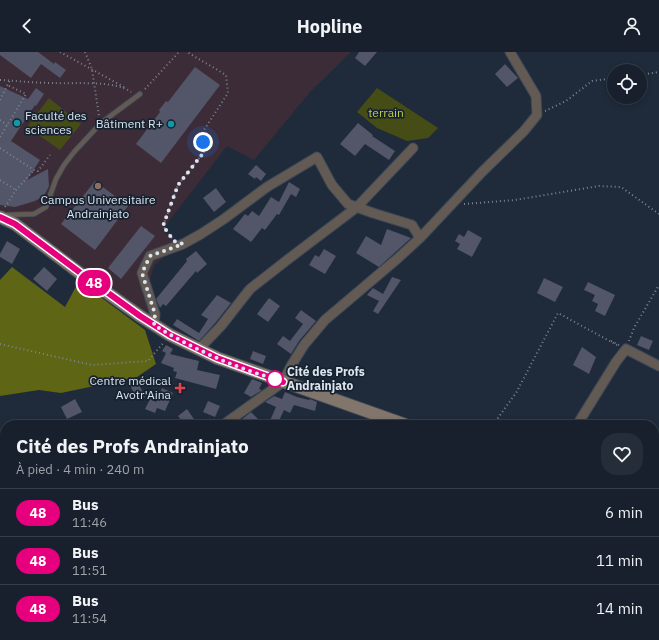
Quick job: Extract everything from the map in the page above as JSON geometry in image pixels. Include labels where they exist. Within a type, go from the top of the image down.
[{"type":"street","points":[[230,420],[283,382],[304,345],[325,320],[386,269],[420,238],[524,131],[537,115],[536,96],[510,52]]},
{"type":"street","points":[[199,349],[221,326],[250,289],[357,207],[413,148]]},
{"type":"street","points":[[154,325],[155,314],[142,273],[150,256],[183,244],[224,219],[266,187],[317,157],[332,185],[348,204],[412,224],[420,238]]},
{"type":"street","points":[[1,213],[86,277],[170,335],[217,358],[392,420]]},
{"type":"street","points":[[580,420],[616,362],[626,349],[659,366]]},
{"type":"lane","points":[[1,213],[34,214],[46,207],[56,179],[74,152],[101,123],[140,94]]},
{"type":"path","points":[[60,52],[131,92],[140,94],[179,52]]},
{"type":"path","points":[[85,52],[92,69],[101,123]]},
{"type":"path","points":[[183,244],[174,241],[163,226],[178,185],[204,152],[202,132],[228,93],[226,75],[187,52]]},
{"type":"path","points":[[647,74],[659,72]]},
{"type":"path","points":[[537,115],[566,101],[592,81],[607,79]]},
{"type":"path","points":[[0,80],[56,84],[94,83],[125,88]]},
{"type":"path","points":[[0,100],[10,80]]},
{"type":"path","points":[[0,137],[26,94],[7,86]]},
{"type":"path","points":[[0,120],[7,125]]},
{"type":"path","points":[[0,148],[34,170],[38,171],[50,155]]},
{"type":"path","points":[[1,213],[16,190],[34,170]]},
{"type":"path","points":[[0,180],[16,190]]},
{"type":"path","points":[[451,205],[515,200],[599,186],[614,186],[621,187],[659,214]]},
{"type":"path","points":[[626,349],[634,328],[659,285]]},
{"type":"path","points":[[496,420],[516,393],[558,313],[626,349]]},
{"type":"path","points":[[0,344],[92,365],[148,361],[170,335]]},
{"type":"path","points":[[611,341],[626,349]]},
{"type":"shaded area","name":"Campus Universitaire Andrainjato","points":[[0,52],[351,52],[310,92],[254,160],[227,146],[162,230],[178,244],[154,266],[147,291],[151,308],[145,313],[0,211]]},
{"type":"green space","name":"terrain","points":[[377,88],[438,128],[428,138],[407,141],[377,128],[357,112]]},
{"type":"green space","points":[[49,98],[81,124],[60,150],[27,127]]},
{"type":"green space","points":[[12,267],[65,307],[79,281],[145,330],[156,364],[137,377],[61,393],[39,390],[0,396],[0,280]]},
{"type":"building","points":[[0,52],[38,52],[54,64],[55,62],[66,70],[60,78],[41,64],[31,78],[0,55]]},
{"type":"building","points":[[359,52],[377,52],[365,66],[355,58]]},
{"type":"building","points":[[505,64],[518,78],[507,87],[495,74]]},
{"type":"building","name":"Bâtiment R+","points":[[195,67],[220,85],[161,163],[136,144],[160,112],[159,110],[166,101],[168,102]]},
{"type":"building","points":[[0,86],[28,99],[36,88],[44,94],[11,141],[40,160],[27,180],[48,169],[49,186],[44,196],[35,201],[15,207],[0,205]]},
{"type":"building","points":[[358,123],[373,135],[372,136],[395,151],[389,160],[365,144],[355,156],[340,144]]},
{"type":"building","points":[[256,165],[266,174],[261,181],[248,174]]},
{"type":"building","points":[[95,181],[128,206],[95,250],[61,224]]},
{"type":"building","points":[[289,182],[300,189],[296,197],[291,194],[279,215],[277,214],[265,230],[262,228],[251,242],[233,229],[245,214],[248,216],[252,211],[259,216],[271,197],[279,202]]},
{"type":"building","points":[[216,188],[226,202],[214,212],[203,198]]},
{"type":"building","points":[[141,226],[155,236],[121,279],[108,268]]},
{"type":"building","points":[[387,229],[411,238],[379,267],[356,253],[366,236],[381,245]]},
{"type":"building","points":[[468,230],[482,238],[472,257],[457,249],[460,244],[455,241],[459,234],[464,237]]},
{"type":"building","points":[[7,241],[20,249],[12,264],[0,257],[0,254]]},
{"type":"building","points":[[324,249],[336,256],[325,274],[309,265],[315,255],[319,257]]},
{"type":"building","points":[[196,251],[207,264],[197,273],[196,271],[166,306],[163,304],[160,308],[156,299],[187,261],[186,259]]},
{"type":"building","points":[[44,267],[57,279],[47,291],[33,279]]},
{"type":"building","points":[[392,277],[401,280],[378,314],[373,311],[379,301],[367,295],[373,288],[383,294]]},
{"type":"building","points":[[544,278],[563,287],[555,302],[537,293]]},
{"type":"building","points":[[588,282],[615,295],[605,316],[595,311],[598,304],[592,301],[595,295],[584,290]]},
{"type":"building","points":[[217,295],[231,303],[199,341],[173,325],[177,319],[199,333],[208,319],[201,315]]},
{"type":"building","points":[[269,298],[280,306],[268,322],[257,314]]},
{"type":"building","points":[[301,310],[316,321],[299,341],[291,354],[277,344],[283,336],[290,341],[303,324],[295,318]]},
{"type":"building","points":[[641,336],[653,341],[649,350],[637,345]]},
{"type":"building","points":[[166,345],[173,349],[170,354],[199,361],[197,370],[220,375],[216,389],[175,378],[177,372],[173,371],[174,368],[161,363],[166,353],[162,351]]},
{"type":"building","points":[[582,347],[596,357],[589,374],[573,365]]},
{"type":"building","points":[[253,351],[266,356],[263,364],[250,359]]},
{"type":"building","points":[[252,379],[262,383],[259,389],[262,390],[251,397],[244,393]]},
{"type":"building","points":[[138,382],[145,397],[137,400],[130,385]]},
{"type":"building","points":[[162,388],[173,393],[165,411],[157,408],[155,413],[145,409],[150,399],[156,402]]},
{"type":"building","points":[[285,392],[317,402],[315,411],[294,405],[290,413],[284,410],[279,420],[270,420],[276,407],[265,402],[274,396],[282,399]]},
{"type":"building","points":[[75,399],[82,412],[67,419],[61,407]]},
{"type":"building","points":[[208,401],[220,406],[215,417],[203,412]]},
{"type":"building","points":[[187,409],[195,420],[181,420],[178,416]]},
{"type":"building","points":[[251,412],[258,419],[257,420],[241,420]]},
{"type":"bus line","name":"48","points":[[0,217],[15,224],[140,316],[170,335],[217,358],[283,382]]},
{"type":"place","name":"Faculté des sciences","points":[[17,123]]},
{"type":"place","name":"Bâtiment R+","points":[[171,124]]},
{"type":"place","name":"Campus Universitaire Andrainjato","points":[[98,186]]},
{"type":"place","name":"Cité des Profs Andrainjato","points":[[275,379]]},
{"type":"place","name":"Centre médical Avotr'Aina","points":[[180,388]]},
{"type":"route","points":[[203,142],[204,152],[178,185],[163,226],[174,241],[183,244],[150,256],[142,273],[155,314],[154,325],[170,335],[217,358],[275,379]]}]
